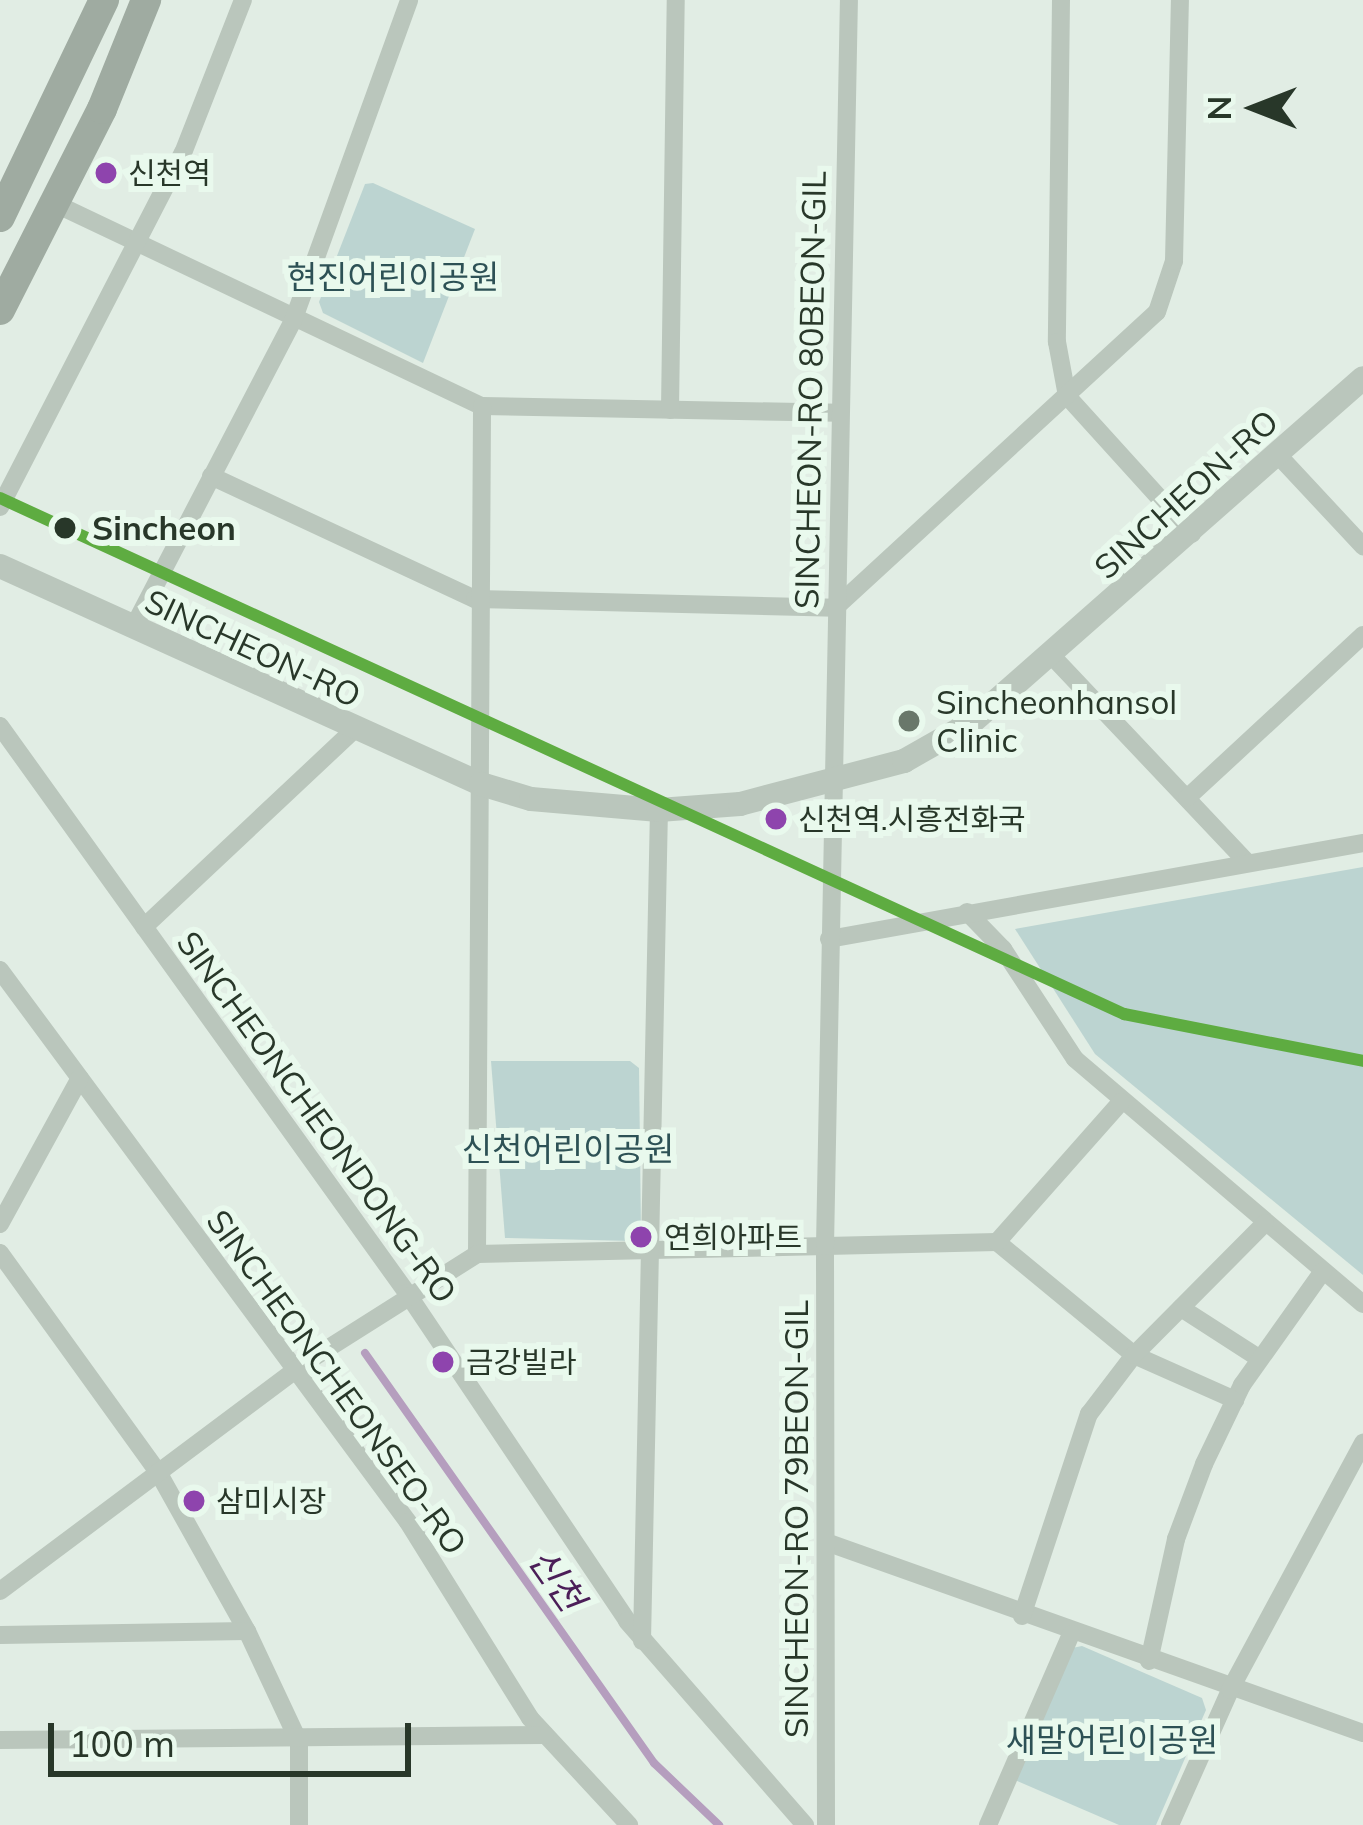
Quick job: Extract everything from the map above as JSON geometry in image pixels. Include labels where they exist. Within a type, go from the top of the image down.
[{"type":"main road","points":[[0,217],[104,0]]},
{"type":"main road","points":[[0,310],[56,204],[146,0]]},
{"type":"street","points":[[0,507],[183,153],[243,0]]},
{"type":"street","points":[[133,628],[293,321],[410,0]]},
{"type":"street","points":[[670,410],[676,0]]},
{"type":"street","name":"SINCHEON-RO 80BEON-GIL","points":[[832,782],[849,0]]},
{"type":"street","points":[[1061,0],[1058,342],[1067,396],[1192,534]]},
{"type":"street","points":[[211,476],[475,599],[835,608],[1157,312],[1174,261],[1180,0]]},
{"type":"street","points":[[56,204],[293,321],[482,406],[839,413]]},
{"type":"street","name":"SINCHEON-RO","points":[[0,566],[352,732],[481,784],[532,800],[659,810],[740,804],[904,761],[938,742],[1052,656],[1363,378]]},
{"type":"street","points":[[477,1254],[481,784],[475,599],[482,406]]},
{"type":"street","points":[[1278,455],[1363,546]]},
{"type":"street","points":[[1187,798],[1363,635]]},
{"type":"street","points":[[1052,656],[1248,862]]},
{"type":"street","name":"SINCHEONCHEONDONG-RO","points":[[0,726],[407,1293],[642,1642],[805,1825]]},
{"type":"street","points":[[144,927],[352,732]]},
{"type":"street","name":"SINCHEON-RO 79BEON-GIL","points":[[826,1825],[825,1246],[832,782]]},
{"type":"street","points":[[642,1642],[646,1250],[659,810]]},
{"type":"street","points":[[829,939],[1363,843]]},
{"type":"street","points":[[967,912],[1004,949],[1075,1059],[1363,1304]]},
{"type":"street","name":"SINCHEONCHEONSEO-RO","points":[[0,970],[300,1366],[408,1522],[545,1735],[629,1825]]},
{"type":"street","points":[[0,1224],[80,1078]]},
{"type":"street","points":[[997,1242],[1120,1102]]},
{"type":"street","points":[[1022,1616],[1089,1414],[1134,1355],[1265,1223]]},
{"type":"street","points":[[0,1592],[300,1366],[407,1293],[477,1254],[997,1242],[1134,1355],[1235,1400]]},
{"type":"street","points":[[0,1253],[158,1472],[247,1630],[299,1742],[299,1825]]},
{"type":"street","points":[[1149,1661],[1176,1539],[1235,1400],[1323,1271]]},
{"type":"street","points":[[1181,1308],[1260,1359]]},
{"type":"street","points":[[1170,1825],[1230,1690],[1363,1443]]},
{"type":"street","points":[[826,1542],[1071,1634],[1363,1733]]},
{"type":"street","points":[[0,1635],[247,1630]]},
{"type":"street","points":[[988,1825],[1071,1634]]},
{"type":"street","points":[[0,1740],[299,1742],[545,1735]]},
{"type":"green space","name":"현진어린이공원","points":[[373,183],[475,229],[423,363],[323,313],[319,302],[365,184]]},
{"type":"green space","points":[[1363,867],[1363,1275],[1095,1054],[1015,929]]},
{"type":"green space","name":"신천어린이공원","points":[[491,1061],[630,1061],[639,1068],[641,1232],[632,1241],[505,1238]]},
{"type":"green space","name":"새말어린이공원","points":[[1082,1646],[1202,1698],[1206,1710],[1156,1825],[1119,1825],[1015,1780],[1072,1648]]},
{"type":"waterway","name":"신천","points":[[365,1353],[654,1763],[719,1825]]},
{"type":"transit line","points":[[0,498],[1124,1014],[1363,1061]]},
{"type":"place","name":"신천역","points":[[106,173]]},
{"type":"place","name":"Sincheon","points":[[65,528]]},
{"type":"place","name":"Sincheonhansol Clinic","points":[[909,721]]},
{"type":"place","name":"신천역.시흥전화국","points":[[776,819]]},
{"type":"place","name":"연희아파트","points":[[641,1237]]},
{"type":"place","name":"금강빌라","points":[[443,1362]]},
{"type":"place","name":"삼미시장","points":[[194,1501]]}]
